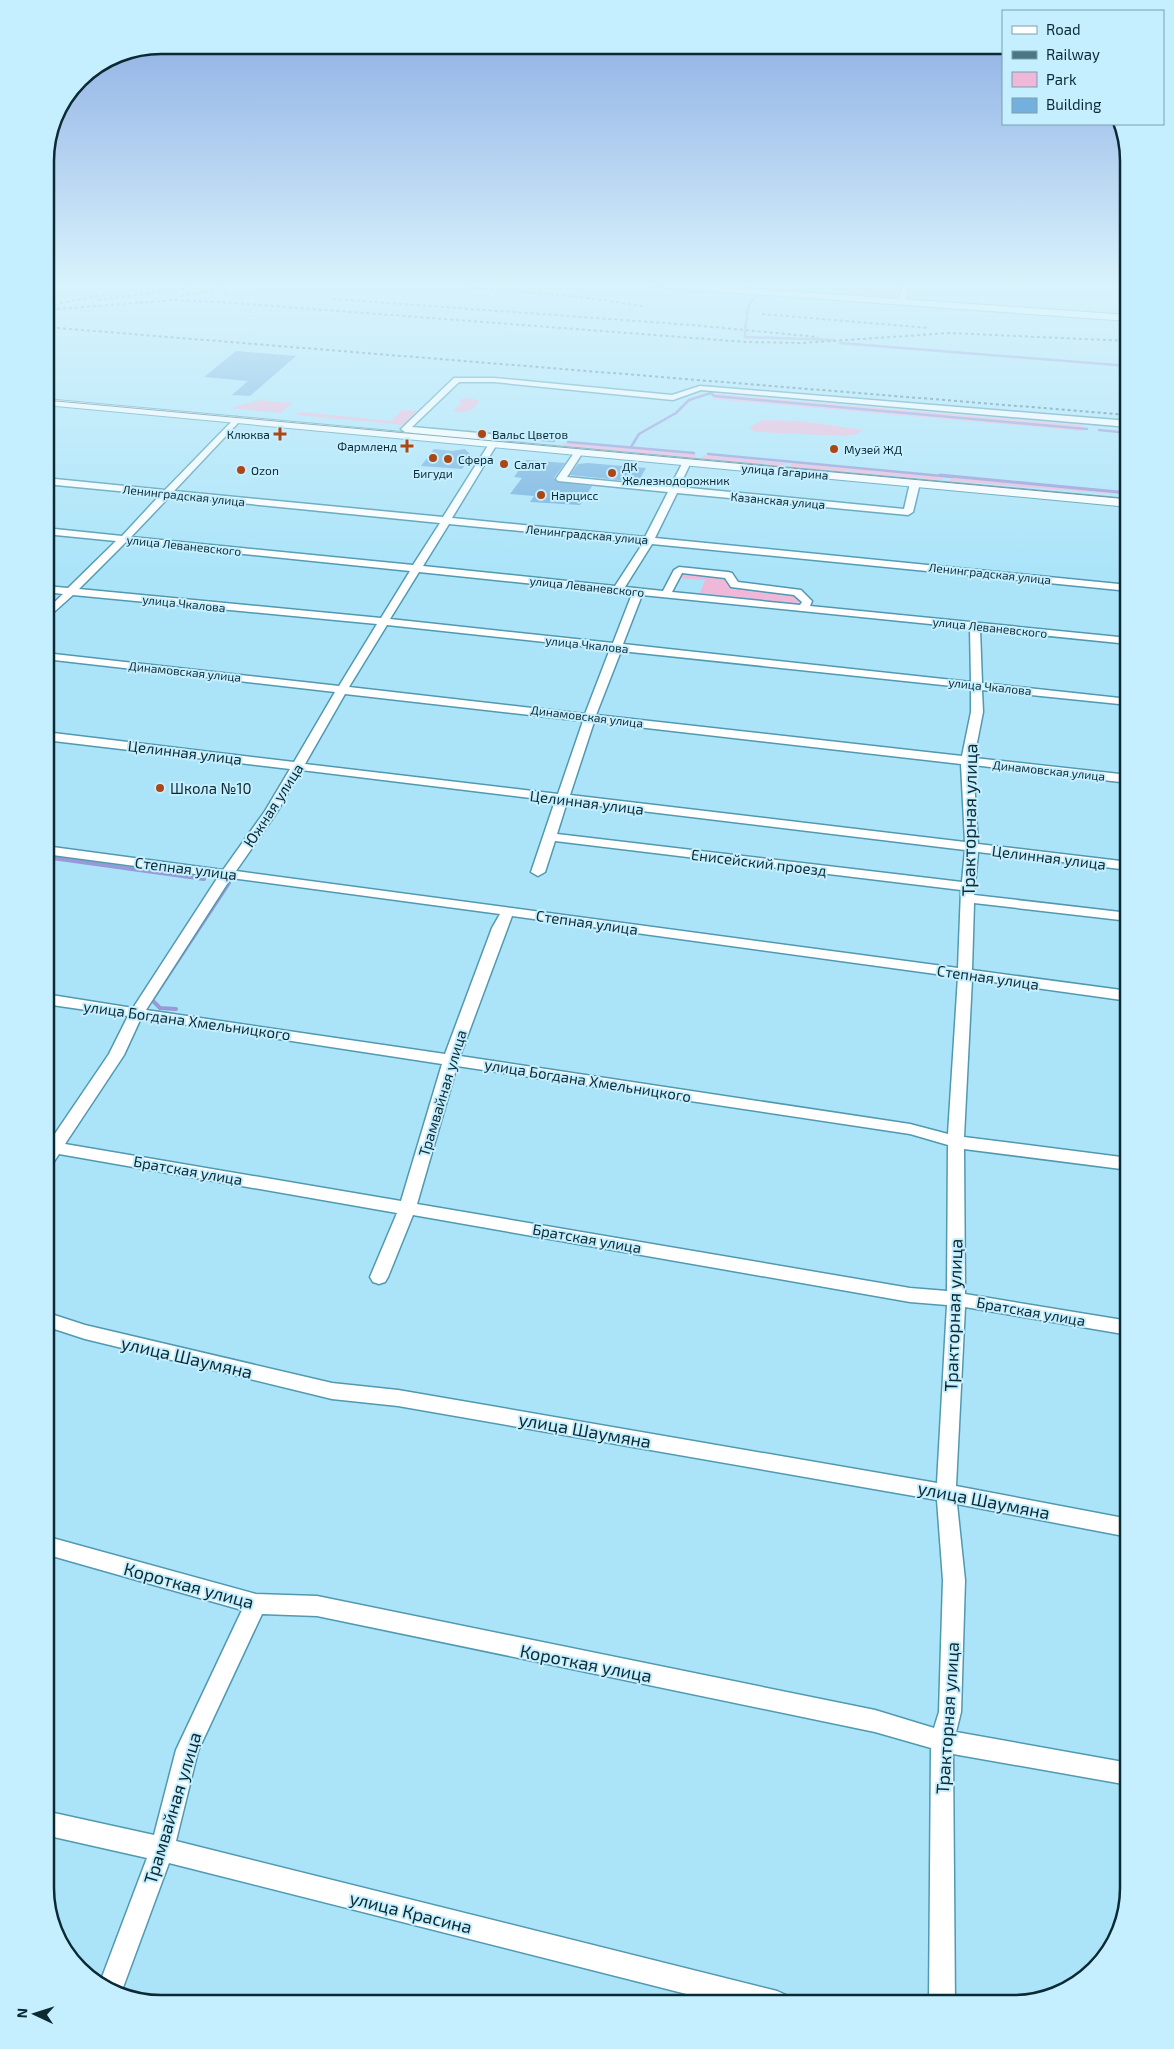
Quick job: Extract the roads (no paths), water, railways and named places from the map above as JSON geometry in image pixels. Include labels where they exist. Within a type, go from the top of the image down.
[{"type":"main road","name":"улица Гагарина","points":[[54,397],[405,429],[441,439]]},
{"type":"main road","name":"улица Гагарина","points":[[54,403],[1120,502]]},
{"type":"street","points":[[405,429],[457,380],[494,380],[673,398],[700,388],[1120,423]]},
{"type":"street","points":[[54,608],[124,539],[236,420]]},
{"type":"street","points":[[405,429],[490,437],[500,444]]},
{"type":"street","name":"Южная улица","points":[[54,1143],[116,1055],[137,1012],[227,874],[271,812],[343,688],[448,521],[500,444]]},
{"type":"street","name":"Казанская улица","points":[[579,452],[561,479],[908,512],[915,483]]},
{"type":"street","points":[[618,589],[649,540],[687,462]]},
{"type":"street","name":"Ленинградская улица","points":[[54,482],[1120,587]]},
{"type":"street","name":"улица Леваневского","points":[[54,532],[638,592],[805,604],[975,626],[1120,640]]},
{"type":"street","points":[[666,594],[679,570],[728,575],[735,585],[797,592],[805,604],[870,608]]},
{"type":"street","name":"улица Чкалова","points":[[54,590],[385,622],[1120,701]]},
{"type":"street","points":[[538,872],[590,716],[638,592]]},
{"type":"street","name":"Тракторная улица","points":[[942,1995],[942,1742],[950,1712],[954,1580],[946,1493],[956,1299],[956,1142],[965,974],[967,893],[972,848],[967,761],[970,753],[972,723],[977,712],[975,626]]},
{"type":"street","name":"Динамовская улица","points":[[54,657],[590,716],[1120,778]]},
{"type":"street","name":"Целинная улица","points":[[54,737],[1120,865]]},
{"type":"street","name":"Енисейский проезд","points":[[550,837],[967,893],[1120,916]]},
{"type":"street","name":"Степная улица","points":[[54,851],[508,910],[1120,995]]},
{"type":"street","name":"Трамвайная улица","points":[[379,1277],[408,1207],[451,1059],[499,928],[508,910]]},
{"type":"street","name":"улица Богдана Хмельницкого","points":[[54,1000],[910,1129],[956,1142],[1120,1163]]},
{"type":"street","name":"Братская улица","points":[[54,1153],[408,1207],[900,1293],[956,1299],[1120,1326]]},
{"type":"street","name":"улица Шаумяна","points":[[54,1322],[84,1332],[332,1391],[398,1398],[946,1493],[1120,1526]]},
{"type":"street","name":"Короткая улица","points":[[54,1548],[256,1604],[317,1606],[875,1721],[942,1742],[1120,1772]]},
{"type":"street","name":"Трамвайная улица","points":[[112,1983],[162,1849],[187,1750],[256,1604]]},
{"type":"street","name":"улица Красина","points":[[54,1825],[162,1849],[741,1995]]},
{"type":"waterway","points":[[631,447],[639,434],[676,413],[689,400],[711,393]]},
{"type":"waterway","points":[[711,393],[714,396],[1087,429]]},
{"type":"waterway","points":[[1099,430],[1120,432]]},
{"type":"waterway","points":[[507,437],[554,441]]},
{"type":"waterway","points":[[568,442],[694,453]]},
{"type":"waterway","points":[[708,454],[953,477]]},
{"type":"waterway","points":[[940,475],[1120,492]]},
{"type":"waterway","points":[[54,858],[204,879]]},
{"type":"waterway","points":[[176,1009],[160,1008],[152,1000],[229,883]]},
{"type":"tram line","points":[[54,401],[1120,498]]},
{"type":"railway","points":[[681,379],[1120,414]]},
{"type":"place","name":"Клюква","points":[[280,434]]},
{"type":"place","name":"Вальс Цветов","points":[[482,434]]},
{"type":"place","name":"Фармленд","points":[[407,446]]},
{"type":"place","name":"Музей ЖД","points":[[834,449]]},
{"type":"place","name":"Бигуди","points":[[433,458]]},
{"type":"place","name":"Сфера","points":[[448,459]]},
{"type":"place","name":"Салат","points":[[504,464]]},
{"type":"place","name":"Ozon","points":[[241,470]]},
{"type":"place","name":"ДК Железнодорожник","points":[[612,473]]},
{"type":"place","name":"Нарцисс","points":[[541,495]]},
{"type":"place","name":"Школа №10","points":[[160,788]]}]
